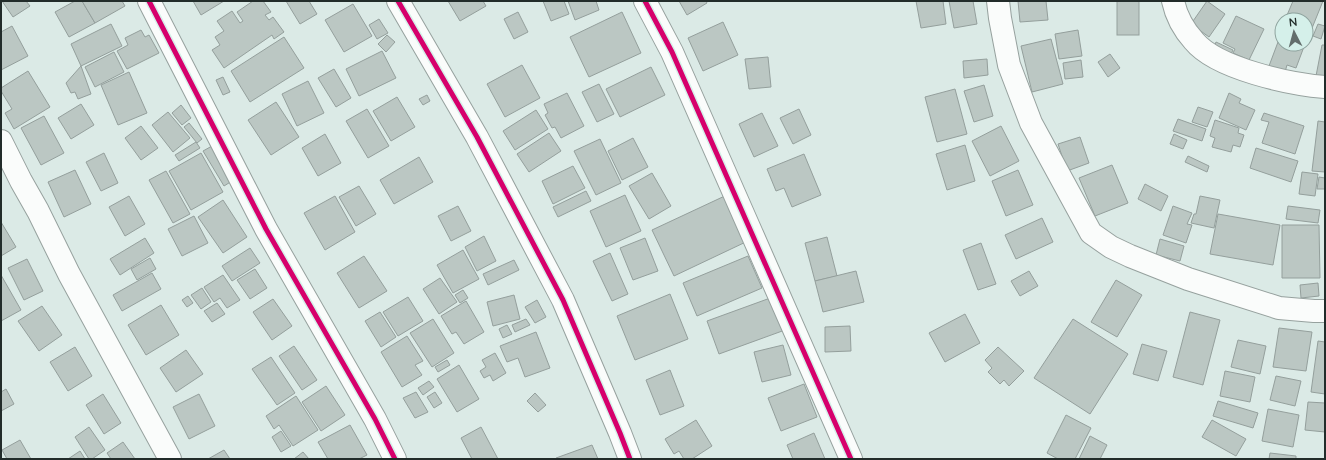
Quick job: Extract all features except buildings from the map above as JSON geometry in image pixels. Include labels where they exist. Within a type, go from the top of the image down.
[{"type":"street","points":[[149,1],[266,229],[375,419],[395,459]]},
{"type":"street","points":[[398,1],[476,137],[563,300],[630,459]]},
{"type":"street","points":[[645,1],[672,52],[851,459]]},
{"type":"street","points":[[998,1],[1009,65],[1031,123],[1091,233],[1111,247],[1188,279],[1279,308],[1325,311]]},
{"type":"street","points":[[1173,1],[1175,12],[1194,42],[1209,54],[1224,62],[1278,80],[1325,87]]},
{"type":"street","points":[[1,142],[38,211],[69,274],[170,459]]},
{"type":"cycle path","points":[[149,1],[266,229],[375,419],[395,459]]},
{"type":"cycle path","points":[[398,1],[477,137],[563,300],[630,459]]},
{"type":"cycle path","points":[[645,1],[672,52],[851,459]]}]
